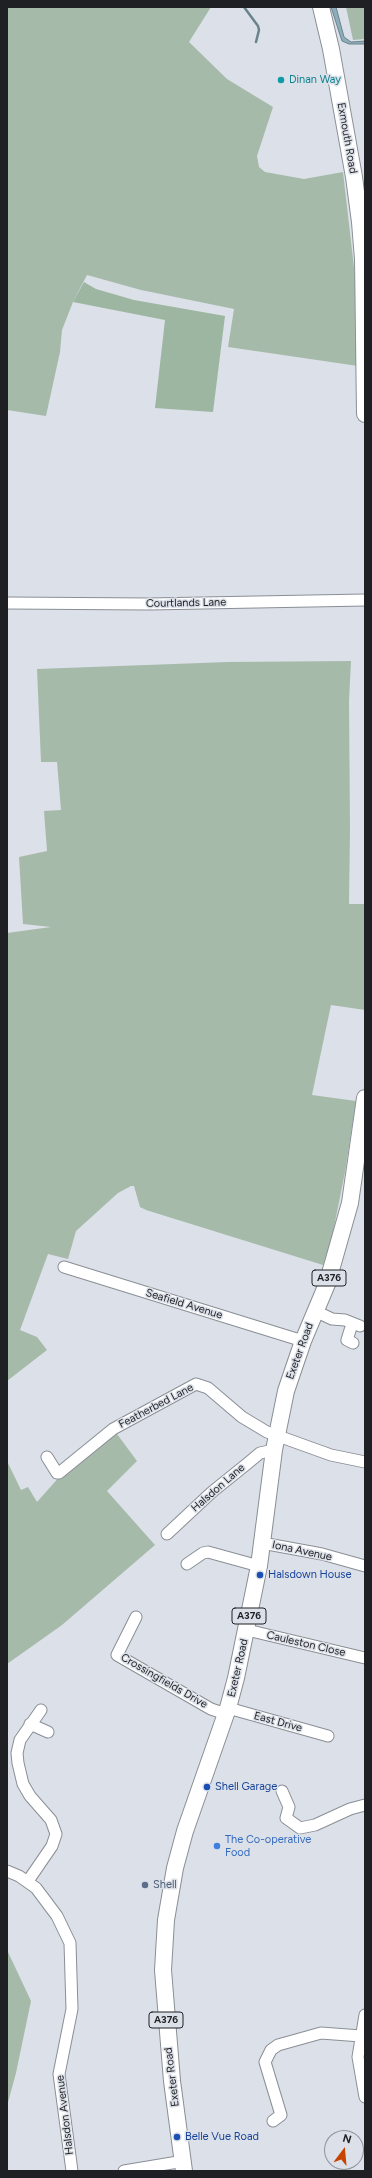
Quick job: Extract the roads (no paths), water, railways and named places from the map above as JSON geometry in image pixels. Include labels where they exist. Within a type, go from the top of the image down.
[{"type":"highway","name":"Exmouth Road","points":[[321,7],[331,49],[354,177],[360,222],[363,259],[365,414]]},
{"type":"highway","name":"Exeter Road","points":[[184,2166],[168,2044],[163,1970],[164,1942],[177,1856],[227,1711],[247,1630],[259,1566],[275,1443],[286,1391],[303,1341],[327,1284],[350,1203],[364,1115],[365,1098]]},
{"type":"street","name":"Courtlands Lane","points":[[7,603],[149,604],[365,600]]},
{"type":"street","name":"Seafield Avenue","points":[[64,1267],[303,1341]]},
{"type":"street","points":[[315,1312],[332,1319],[345,1320],[356,1325],[347,1340],[353,1343]]},
{"type":"street","name":"Featherbed Lane","points":[[47,1457],[57,1473],[59,1473],[113,1429],[196,1384],[208,1388],[275,1443],[365,1462]]},
{"type":"street","name":"Halsdon Lane","points":[[167,1534],[212,1492],[260,1453],[275,1443]]},
{"type":"street","name":"Iona Avenue","points":[[262,1543],[322,1554],[365,1566]]},
{"type":"street","points":[[187,1564],[203,1553],[208,1552],[259,1566]]},
{"type":"street","name":"Crossingfields Drive","points":[[136,1617],[117,1655],[211,1709],[227,1711]]},
{"type":"street","name":"Cauleston Close","points":[[247,1630],[365,1658]]},
{"type":"street","points":[[28,1881],[52,1846],[56,1834],[51,1820],[30,1796],[20,1773],[17,1752],[20,1740],[41,1710]]},
{"type":"street","name":"East Drive","points":[[227,1711],[328,1736]]},
{"type":"street","points":[[30,1724],[48,1732]]},
{"type":"street","points":[[282,1791],[289,1808],[286,1818],[300,1828],[315,1825],[350,1809],[365,1805]]},
{"type":"street","name":"Halsdon Avenue","points":[[7,1871],[28,1881],[36,1888],[51,1906],[70,1944],[72,2009],[59,2074],[72,2171]]},
{"type":"street","points":[[365,2015],[361,2036],[359,2067],[365,2097]]},
{"type":"street","points":[[273,2120],[281,2116],[265,2062],[266,2056],[271,2050],[278,2045],[320,2033],[361,2036]]},
{"type":"street","points":[[124,2171],[184,2166]]},
{"type":"water","points":[[331,7],[336,7],[344,37],[351,42],[365,41],[365,44],[349,44],[342,41]]},
{"type":"waterway","points":[[244,7],[258,26],[259,30],[256,42]]},
{"type":"place","name":"Dinan Way","points":[[281,80]]},
{"type":"place","name":"Halsdown House","points":[[260,1575]]},
{"type":"place","name":"Shell Garage","points":[[207,1787]]},
{"type":"place","name":"The Co-operative Food","points":[[217,1846]]},
{"type":"place","name":"Shell","points":[[145,1885]]},
{"type":"place","name":"Belle Vue Road","points":[[177,2137]]}]
